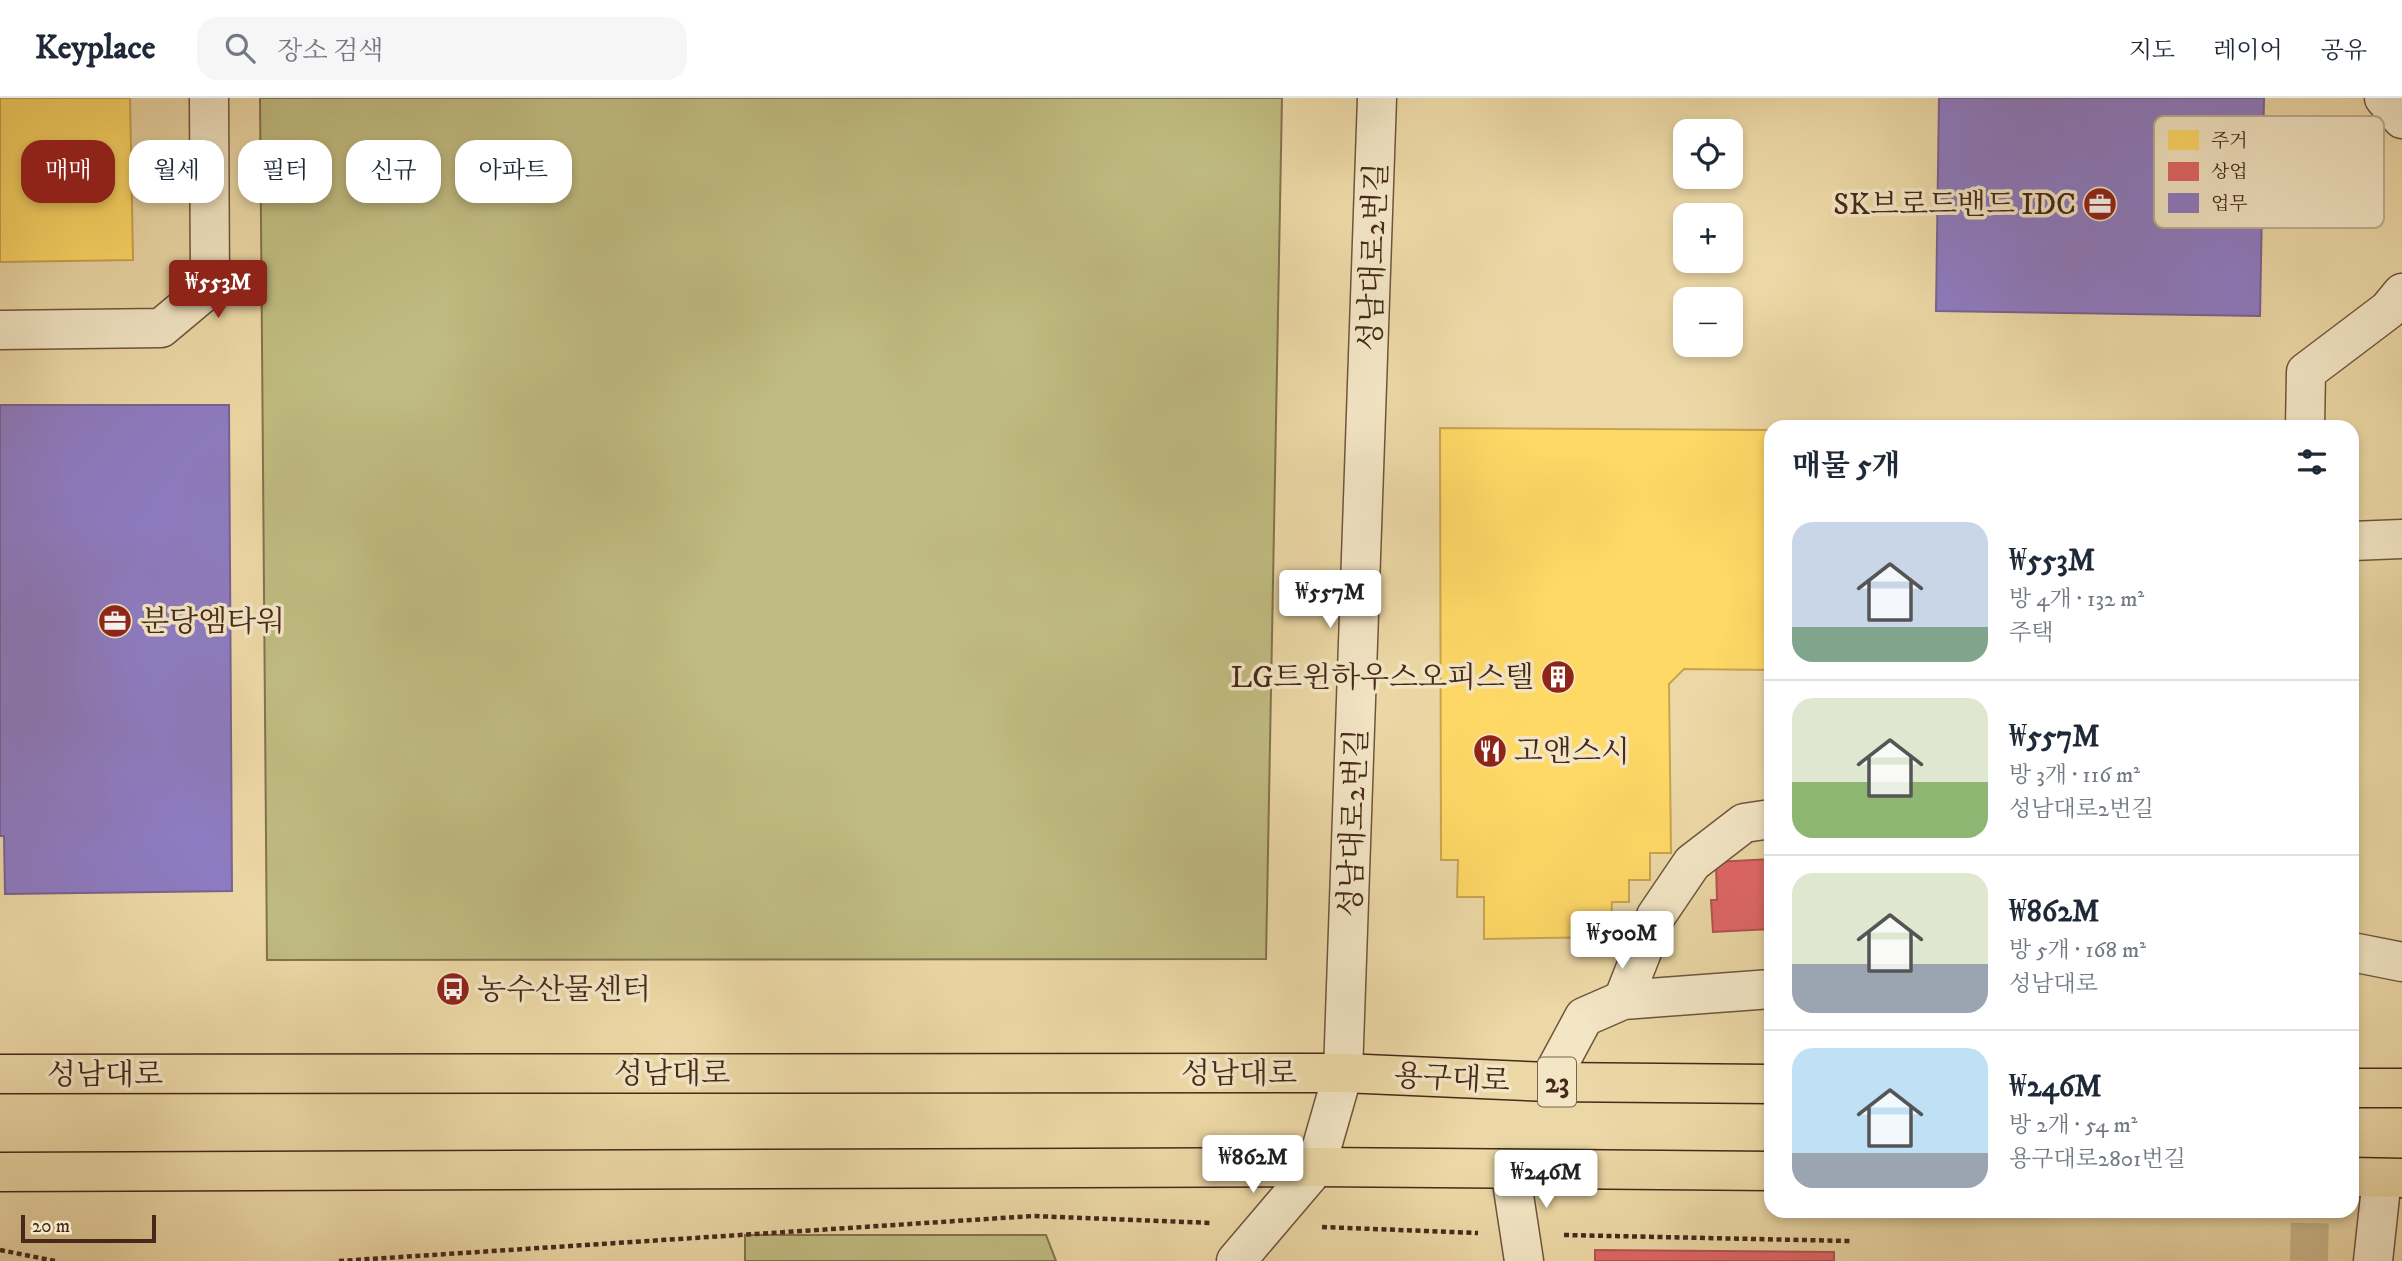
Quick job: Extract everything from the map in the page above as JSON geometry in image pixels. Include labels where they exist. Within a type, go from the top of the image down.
[{"type":"main road","name":"성남대로","points":[[0,1074],[1343,1073]]},
{"type":"main road","name":"용구대로","points":[[1343,1073],[1549,1082],[1764,1084]]},
{"type":"main road","points":[[2359,1088],[2402,1088]]},
{"type":"main road","points":[[0,1172],[1315,1167],[1764,1171]]},
{"type":"street","points":[[0,330],[161,328],[211,287],[209,98]]},
{"type":"street","name":"성남대로2번길","points":[[1315,1167],[1343,1073],[1377,98]]},
{"type":"street","points":[[2384,98],[2402,119]]},
{"type":"street","points":[[2293,420],[2306,372],[2388,310],[2402,292]]},
{"type":"street","points":[[2305,420],[2306,372]]},
{"type":"street","points":[[2359,541],[2402,539]]},
{"type":"street","points":[[1623,1000],[1656,916],[1692,863],[1744,823],[1764,819]]},
{"type":"street","points":[[2359,953],[2402,962]]},
{"type":"street","points":[[1549,1082],[1584,1017],[1623,1000],[1764,990]]},
{"type":"street","points":[[1236,1261],[1315,1167]]},
{"type":"street","points":[[1510,1169],[1522,1248]]},
{"type":"street","points":[[2373,1261],[2379,1178]]},
{"type":"path","points":[[340,1261],[1033,1216],[1267,1225],[1522,1248],[1601,1237],[1850,1241]]},
{"type":"path","points":[[0,1250],[54,1261]]},
{"type":"shaded area","points":[[260,98],[1282,98],[1266,959],[267,960],[261,203],[332,203],[332,140],[260,140]]},
{"type":"shaded area","points":[[745,1235],[1046,1235],[1056,1261],[745,1261]]},
{"type":"building: 주거","points":[[0,98],[130,98],[129,203],[132,203],[133,260],[0,262]]},
{"type":"building: 주거","name":"LG트윈하우스오피스텔","points":[[1440,428],[1764,430],[1764,670],[1684,669],[1669,684],[1671,853],[1650,853],[1650,880],[1629,880],[1629,902],[1612,902],[1610,937],[1484,939],[1484,897],[1457,897],[1458,860],[1441,860]]},
{"type":"building: 상업","points":[[1764,859],[1764,929],[1713,932],[1711,900],[1717,900],[1716,862]]},
{"type":"building: 상업","points":[[1595,1250],[1834,1252],[1834,1261],[1595,1261]]},
{"type":"building: 업무","name":"SK브로드밴드 IDC","points":[[1939,98],[2264,98],[2264,116],[2154,116],[2154,228],[2262,228],[2260,316],[1936,311]]},
{"type":"building: 업무","name":"분당엠타워","points":[[0,405],[229,405],[232,891],[5,894],[4,836],[0,836]]},
{"type":"tunnel","points":[[2309,1261],[2310,1218]]},
{"type":"place","name":"SK브로드밴드 IDC","points":[[2100,204]]},
{"type":"place","name":"분당엠타워","points":[[115,621]]},
{"type":"place","name":"LG트윈하우스오피스텔","points":[[1558,677]]},
{"type":"place","name":"고앤스시","points":[[1490,751]]},
{"type":"place","name":"농수산물센터","points":[[453,989]]}]
